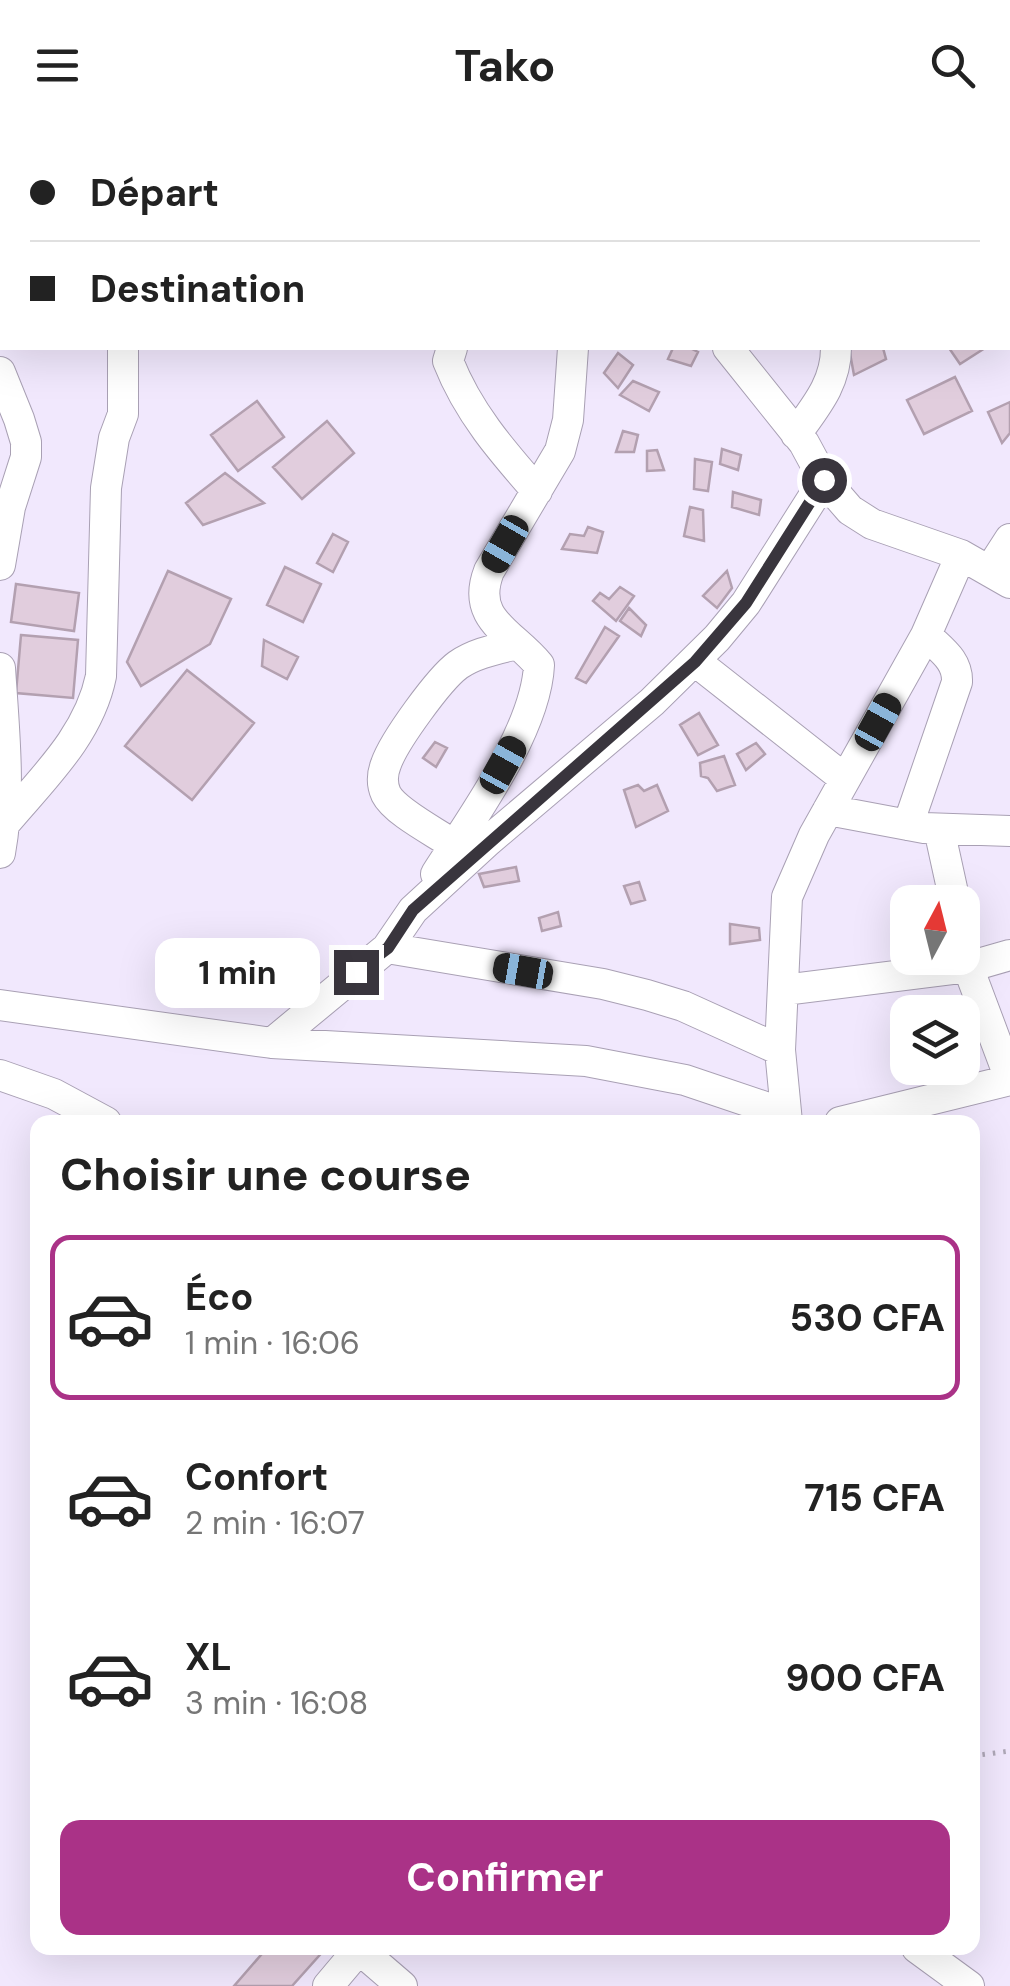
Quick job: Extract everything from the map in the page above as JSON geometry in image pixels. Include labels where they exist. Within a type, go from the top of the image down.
[{"type":"street","points":[[6,822],[72,743],[97,695],[101,676],[106,488],[122,414],[122,350]]},
{"type":"street","points":[[272,1043],[388,948],[512,747],[534,692],[539,665],[490,615],[483,603],[482,590],[560,451],[568,420],[573,350]]},
{"type":"street","points":[[730,350],[850,510],[872,524],[961,554],[1000,576],[1010,539]]},
{"type":"street","points":[[796,434],[828,389],[836,367],[836,350]]},
{"type":"street","points":[[447,352],[458,386],[487,433],[537,491]]},
{"type":"street","points":[[0,372],[22,430],[26,457],[10,506],[0,565]]},
{"type":"street","points":[[413,910],[695,662],[746,603],[824,480]]},
{"type":"street","points":[[786,1115],[780,1050],[787,897],[828,810],[926,635],[961,554]]},
{"type":"street","points":[[908,825],[957,682],[958,670],[952,660],[926,635]]},
{"type":"street","points":[[454,844],[392,804],[384,792],[382,778],[386,762],[434,690],[456,666],[478,654],[517,644]]},
{"type":"street","points":[[695,662],[845,779]]},
{"type":"street","points":[[0,668],[6,769],[6,822],[0,853]]},
{"type":"street","points":[[828,810],[908,825],[1010,832]]},
{"type":"street","points":[[940,828],[952,885]]},
{"type":"street","points":[[388,948],[647,995],[682,1006],[780,1050]]},
{"type":"street","points":[[980,954],[1010,955]]},
{"type":"street","points":[[784,990],[890,969]]},
{"type":"street","points":[[868,1115],[1010,1079],[973,975]]},
{"type":"street","points":[[0,1005],[272,1043],[586,1061],[686,1080],[778,1115]]},
{"type":"street","points":[[0,1075],[54,1094],[93,1115]]},
{"type":"street","points":[[328,1986],[353,1955]]},
{"type":"street","points":[[367,1955],[402,1986]]},
{"type":"street","points":[[927,1955],[969,1986]]},
{"type":"path","points":[[980,1755],[1010,1751]]},
{"type":"building","points":[[672,350],[698,352],[691,366],[668,359]]},
{"type":"building","points":[[849,350],[884,350],[886,359],[854,375]]},
{"type":"building","points":[[950,350],[982,350],[960,364]]},
{"type":"building","points":[[618,353],[633,365],[618,388],[604,373]]},
{"type":"building","points":[[955,377],[972,411],[924,434],[907,400]]},
{"type":"building","points":[[633,381],[659,392],[649,411],[620,395]]},
{"type":"building","points":[[257,401],[284,437],[238,471],[211,435]]},
{"type":"building","points":[[1010,402],[1010,433],[1002,443],[988,412]]},
{"type":"building","points":[[327,421],[354,453],[302,499],[273,467]]},
{"type":"building","points":[[623,431],[638,435],[634,452],[616,452]]},
{"type":"building","points":[[722,449],[741,455],[738,470],[720,464]]},
{"type":"building","points":[[657,450],[664,470],[647,471],[647,451]]},
{"type":"building","points":[[695,459],[712,462],[708,491],[694,489]]},
{"type":"building","points":[[225,473],[264,503],[203,525],[186,503]]},
{"type":"building","points":[[733,492],[761,500],[759,515],[732,507]]},
{"type":"building","points":[[690,507],[703,510],[704,541],[684,536]]},
{"type":"building","points":[[588,527],[603,532],[597,553],[562,549],[570,534],[584,536]]},
{"type":"building","points":[[333,534],[348,542],[333,572],[317,563]]},
{"type":"building","points":[[285,567],[321,584],[303,622],[267,605]]},
{"type":"building","points":[[168,571],[231,599],[210,644],[141,686],[127,662]]},
{"type":"building","points":[[727,571],[732,588],[717,608],[703,596]]},
{"type":"building","points":[[16,584],[79,593],[74,631],[11,622]]},
{"type":"building","points":[[620,587],[634,596],[616,621],[593,601],[600,593],[609,599]]},
{"type":"building","points":[[629,608],[646,625],[641,636],[620,621]]},
{"type":"building","points":[[605,627],[619,636],[586,683],[576,678]]},
{"type":"building","points":[[21,635],[78,640],[73,698],[16,693]]},
{"type":"building","points":[[264,640],[298,657],[287,679],[262,666]]},
{"type":"building","points":[[187,670],[254,723],[192,800],[125,746]]},
{"type":"building","points":[[699,713],[718,745],[698,755],[680,725]]},
{"type":"building","points":[[435,742],[447,748],[436,767],[423,758]]},
{"type":"building","points":[[756,743],[765,754],[746,770],[737,754]]},
{"type":"building","points":[[724,756],[735,785],[717,791],[708,778],[701,776],[700,763]]},
{"type":"building","points":[[638,785],[644,791],[657,785],[668,811],[636,827],[624,790]]},
{"type":"building","points":[[516,867],[519,881],[484,887],[479,874]]},
{"type":"building","points":[[639,882],[645,900],[631,904],[624,886]]},
{"type":"building","points":[[558,912],[561,926],[542,931],[539,918]]},
{"type":"building","points":[[730,924],[759,928],[760,940],[730,944]]},
{"type":"building","points":[[261,1955],[320,1955],[292,1986],[234,1986]]},
{"type":"route","points":[[356,972],[388,948],[413,910],[488,841],[695,662],[746,603],[824,480]]}]
